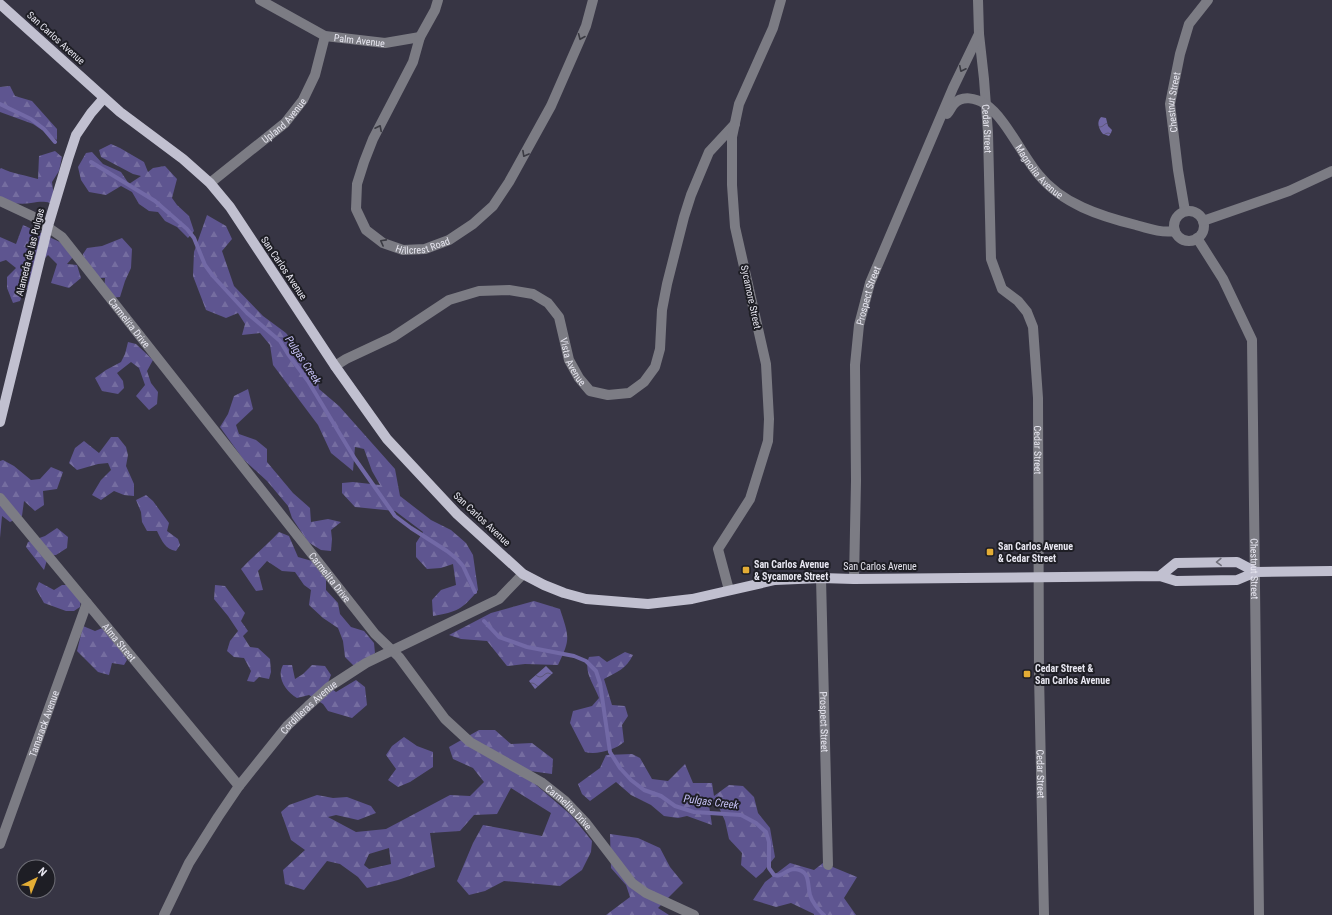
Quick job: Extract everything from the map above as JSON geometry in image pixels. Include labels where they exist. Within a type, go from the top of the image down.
[{"type":"main road","name":"San Carlos Avenue","points":[[0,4],[120,112],[182,159],[210,183],[230,207],[335,366],[387,439],[457,514],[523,574],[544,585],[564,593],[586,599],[648,604],[692,599],[775,580],[821,578],[1160,576],[1176,581],[1237,580],[1256,572],[1332,571]]},
{"type":"main road","name":"Alameda de las Pulgas","points":[[0,422],[48,226],[68,159],[76,135],[91,113],[104,98]]},
{"type":"main road","name":"San Carlos Avenue","points":[[1160,576],[1176,563],[1237,562],[1256,572]]},
{"type":"street","name":"Palm Avenue","points":[[260,0],[325,36],[385,43],[420,37]]},
{"type":"street","name":"Hillcrest Road","points":[[438,0],[435,10],[420,37],[413,62],[373,139],[357,184],[356,209],[366,230],[383,244],[403,250],[425,249],[449,240],[473,224],[493,206],[509,182],[551,106],[586,26],[593,0]]},
{"type":"street","name":"Sycamore Street","points":[[729,590],[718,549],[750,499],[768,441],[769,419],[766,364],[735,227],[732,185],[732,137],[739,104],[773,28],[781,0]]},
{"type":"street","name":"Cedar Street","points":[[978,0],[979,34],[988,133],[991,259],[1002,289],[1018,301],[1027,312],[1033,327],[1038,398],[1038,577],[1044,915]]},
{"type":"street","name":"Chestnut Street","points":[[1185,211],[1178,170],[1170,104],[1180,54],[1189,24],[1208,0]]},
{"type":"street","name":"Prospect Street","points":[[854,579],[856,481],[855,365],[859,325],[870,283],[953,88],[979,34]]},
{"type":"street","name":"Upland Avenue","points":[[210,183],[285,123],[303,100],[314,75],[325,36]]},
{"type":"street","name":"Magnolia Avenue","points":[[935,132],[958,100],[963,98],[976,99],[985,104],[994,112],[1038,174],[1061,196],[1072,203],[1107,218],[1165,233],[1175,231]]},
{"type":"street","name":"Vista Avenue","points":[[335,366],[346,359],[393,337],[450,300],[479,291],[509,290],[533,294],[548,303],[559,317],[569,360],[579,378],[590,390],[608,395],[630,393],[644,382],[655,367],[660,349],[662,310],[667,284],[691,195],[709,152],[735,124]]},
{"type":"street","points":[[1203,221],[1289,191],[1332,171]]},
{"type":"street","name":"Carmelita Drive","points":[[0,201],[32,216],[62,237],[375,634],[399,657],[445,719],[470,742],[541,782],[565,801],[586,823],[632,883],[646,893],[694,915]]},
{"type":"street","points":[[1185,211],[1192,211],[1199,215],[1203,221],[1203,231],[1196,238],[1187,240],[1178,236],[1175,231],[1174,221],[1185,211]]},
{"type":"street","name":"Chestnut Street","points":[[1196,238],[1223,279],[1252,340],[1259,915]]},
{"type":"street","name":"Alma Street","points":[[0,498],[239,786]]},
{"type":"street","name":"Cordilleras Avenue","points":[[164,915],[189,863],[218,817],[239,786],[288,725],[329,687],[366,663],[499,598],[523,574]]},
{"type":"street","name":"Prospect Street","points":[[821,578],[828,865]]},
{"type":"street","name":"Tamarack Avenue","points":[[0,844],[88,603]]},
{"type":"green space","points":[[10,86],[15,96],[32,101],[57,129],[57,140],[33,124],[0,112],[0,87]]},
{"type":"green space","points":[[111,144],[144,162],[148,172],[153,168],[165,166],[177,179],[172,198],[189,216],[194,231],[188,238],[177,227],[165,221],[158,212],[149,211],[139,204],[132,192],[121,186],[106,195],[89,192],[81,180],[78,167],[86,153],[92,152],[103,164],[121,172],[129,184],[141,176],[133,174],[101,157],[99,150]]},
{"type":"green space","points":[[55,151],[62,157],[59,171],[52,182],[54,197],[50,203],[41,202],[19,204],[0,198],[1,168],[38,179],[39,156]]},
{"type":"green space","points":[[207,215],[226,226],[232,239],[222,251],[234,286],[263,316],[286,333],[317,374],[319,389],[339,406],[395,469],[400,496],[431,520],[451,530],[466,543],[473,555],[478,590],[468,602],[459,609],[433,616],[432,600],[441,590],[456,585],[453,564],[441,568],[427,569],[416,557],[416,543],[423,532],[395,511],[355,507],[342,493],[342,483],[353,482],[380,485],[372,471],[364,449],[355,447],[353,471],[331,453],[318,425],[273,365],[270,345],[260,333],[242,335],[245,324],[238,313],[226,318],[206,310],[193,276],[194,252]]},
{"type":"green space","points":[[23,225],[60,242],[73,257],[67,264],[77,265],[81,278],[69,288],[51,283],[57,264],[48,255],[36,267],[31,287],[23,292],[20,301],[13,303],[7,288],[7,277],[16,268],[6,260],[0,262],[0,237],[16,244]]},
{"type":"green space","points":[[122,238],[132,249],[131,268],[120,297],[109,298],[104,292],[105,278],[92,278],[85,271],[83,254],[87,248],[102,246]]},
{"type":"green space","points":[[128,342],[136,344],[153,360],[147,371],[151,383],[158,392],[157,404],[149,410],[136,396],[145,385],[139,368],[131,362],[117,373],[123,381],[124,388],[118,394],[102,391],[95,378],[121,362]]},
{"type":"green space","points":[[248,389],[253,409],[236,425],[239,434],[256,440],[267,449],[267,462],[293,493],[310,508],[311,522],[328,519],[341,522],[331,530],[331,551],[321,550],[308,542],[292,518],[288,506],[267,481],[243,459],[220,427],[228,414],[234,396]]},
{"type":"green space","points":[[111,437],[118,437],[126,447],[128,455],[126,466],[134,484],[134,496],[124,495],[114,491],[101,500],[92,495],[101,480],[111,470],[108,463],[98,464],[77,470],[69,463],[75,448],[84,441],[99,453]]},
{"type":"green space","points":[[3,460],[14,466],[31,480],[40,479],[51,467],[63,472],[57,489],[43,491],[44,505],[35,511],[24,501],[22,516],[10,522],[2,516],[0,538],[0,461]]},
{"type":"green space","points":[[146,495],[153,501],[169,523],[167,531],[178,539],[180,545],[176,551],[166,546],[157,531],[147,531],[142,522],[141,512],[136,500]]},
{"type":"green space","points":[[57,528],[68,537],[67,548],[56,555],[45,556],[47,560],[44,570],[26,547],[28,542],[45,536]]},
{"type":"green space","points":[[279,532],[289,536],[298,557],[326,565],[326,590],[338,603],[340,614],[351,627],[364,631],[374,643],[375,653],[363,662],[354,666],[345,657],[343,641],[338,628],[323,618],[309,605],[311,590],[304,585],[295,572],[282,571],[267,561],[258,571],[263,590],[256,591],[241,569]]},
{"type":"green space","points":[[39,582],[54,590],[62,585],[75,585],[82,591],[80,607],[74,611],[66,611],[44,603],[36,589]]},
{"type":"green space","points":[[215,585],[225,586],[245,613],[241,621],[248,631],[243,636],[250,647],[258,648],[270,659],[271,672],[269,679],[259,677],[254,682],[247,681],[251,671],[244,658],[234,657],[227,651],[230,641],[238,631],[214,599]]},
{"type":"green space","points":[[534,601],[560,609],[567,632],[567,643],[558,665],[525,664],[507,666],[487,641],[461,639],[449,635],[491,613]]},
{"type":"green space","points":[[83,626],[95,631],[105,627],[115,639],[127,660],[124,665],[112,663],[109,675],[98,672],[77,651]]},
{"type":"green space","points":[[625,652],[633,655],[627,664],[621,670],[604,679],[612,705],[625,706],[628,716],[622,725],[624,742],[606,751],[595,753],[585,752],[570,723],[573,711],[592,706],[599,698],[588,673],[587,668],[589,657],[599,656],[607,662]]},
{"type":"green space","points":[[283,665],[292,665],[295,679],[303,674],[312,665],[325,666],[331,675],[327,685],[336,692],[356,680],[365,687],[367,705],[352,718],[328,711],[323,704],[309,695],[297,698],[289,692],[283,684],[281,679],[281,670]]},
{"type":"green space","points":[[479,730],[495,730],[511,744],[532,743],[553,759],[552,774],[530,771],[534,783],[571,815],[592,841],[591,852],[582,870],[560,886],[504,881],[485,891],[469,895],[457,881],[473,843],[483,825],[542,836],[551,813],[511,788],[497,814],[474,815],[460,831],[430,833],[435,867],[398,880],[367,888],[358,877],[340,864],[327,861],[304,890],[285,884],[283,870],[305,850],[291,840],[281,812],[289,805],[317,795],[333,798],[347,797],[371,806],[376,813],[358,820],[336,815],[328,817],[356,832],[386,829],[450,795],[470,796],[484,782],[473,768],[453,759],[449,747]],"holes":[[[389,848],[391,864],[369,869],[364,865],[369,854]]]},
{"type":"green space","points":[[404,737],[417,746],[433,752],[433,767],[410,782],[398,787],[388,780],[396,769],[386,755],[392,746]]},
{"type":"green space","points":[[632,754],[640,758],[652,779],[668,781],[685,764],[693,783],[712,783],[714,796],[729,785],[743,786],[754,797],[758,813],[770,828],[775,857],[763,872],[756,878],[741,865],[742,853],[729,839],[725,821],[717,803],[709,805],[712,825],[687,816],[678,818],[664,816],[651,805],[631,795],[616,782],[590,801],[582,794],[578,784],[600,768],[606,755]]},
{"type":"green space","points":[[610,834],[638,838],[660,848],[670,867],[683,883],[658,908],[669,915],[606,915],[630,897],[626,885],[611,868]]},
{"type":"green space","points":[[790,863],[814,870],[823,863],[857,877],[844,898],[856,915],[814,915],[791,903],[776,907],[753,900],[765,882]]},
{"type":"water","points":[[1101,117],[1106,118],[1108,126],[1112,130],[1109,136],[1103,134],[1099,128],[1098,124]]},
{"type":"water","points":[[546,666],[553,673],[535,689],[529,681]]},
{"type":"waterway","name":"Pulgas Creek","points":[[0,104],[31,119],[44,129],[55,142]]},
{"type":"waterway","name":"Pulgas Creek","points":[[91,162],[155,201],[187,229],[194,238],[205,265],[213,276],[247,313],[280,341],[308,381],[355,459],[395,516],[457,559],[463,566],[475,592]]},
{"type":"waterway","name":"Pulgas Creek","points":[[484,621],[499,637],[527,647],[574,656],[586,661],[596,671],[600,683],[610,752],[620,768],[631,780],[644,790],[661,796],[675,806],[694,812],[741,815],[756,823],[766,832],[769,842],[769,868],[774,875],[779,875],[792,869],[803,872],[807,878],[811,898],[824,915]]},
{"type":"place","name":"San Carlos Avenue & Cedar Street","points":[[990,552]]},
{"type":"place","name":"San Carlos Avenue & Sycamore Street","points":[[746,570]]},
{"type":"place","name":"Cedar Street & San Carlos Avenue","points":[[1027,674]]}]
